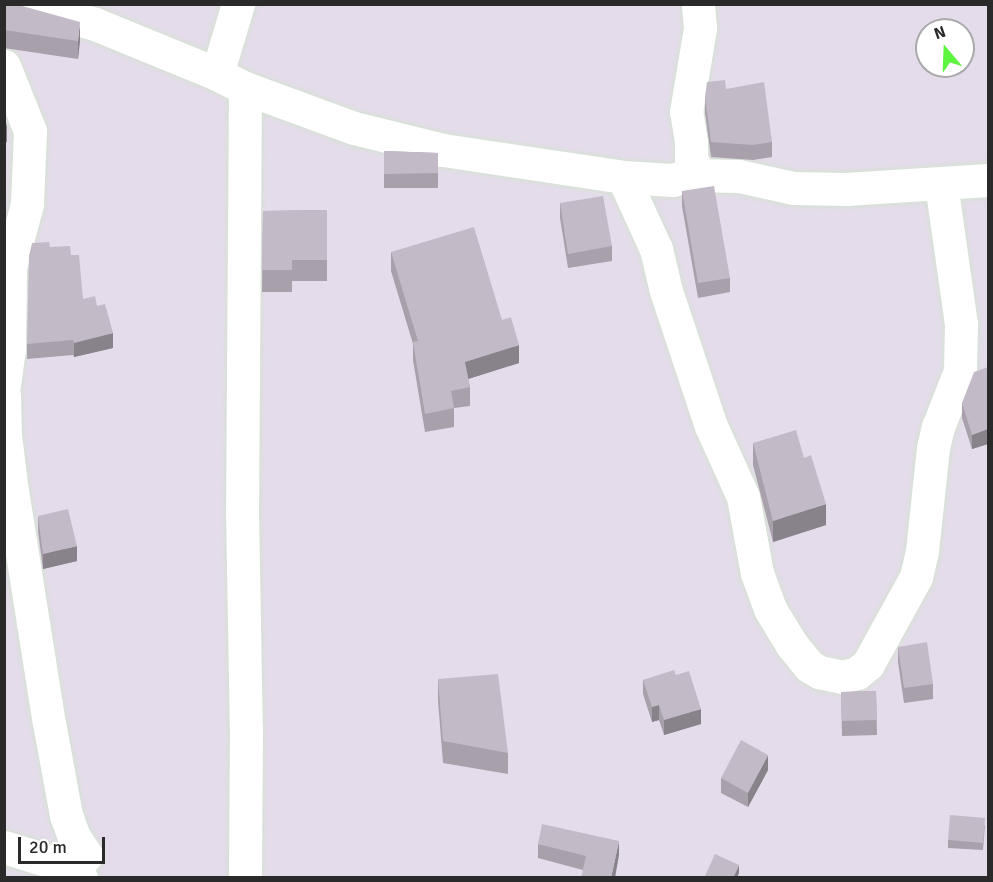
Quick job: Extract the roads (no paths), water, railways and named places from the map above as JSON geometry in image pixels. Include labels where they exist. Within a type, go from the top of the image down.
[{"type":"street","points":[[20,4],[95,24],[231,81],[354,128],[443,150],[623,177],[673,180],[687,175],[738,176],[793,188],[846,189],[988,180]]},
{"type":"street","points":[[238,4],[231,81],[246,729],[245,878]]},
{"type":"street","points":[[687,175],[695,168],[691,158],[686,112],[700,28],[698,4]]},
{"type":"street","points":[[4,66],[30,130],[27,204],[10,268],[9,349],[4,386]]},
{"type":"street","points":[[623,177],[656,249],[666,291],[711,426],[743,497],[757,573],[770,609],[792,645],[809,666],[819,672],[842,676],[853,675],[868,664],[916,577],[922,551],[933,448],[938,427],[960,371],[961,324],[941,184]]},
{"type":"street","points":[[4,395],[5,435],[11,484],[49,723],[66,815],[74,837],[86,855],[78,873],[4,847]]}]
